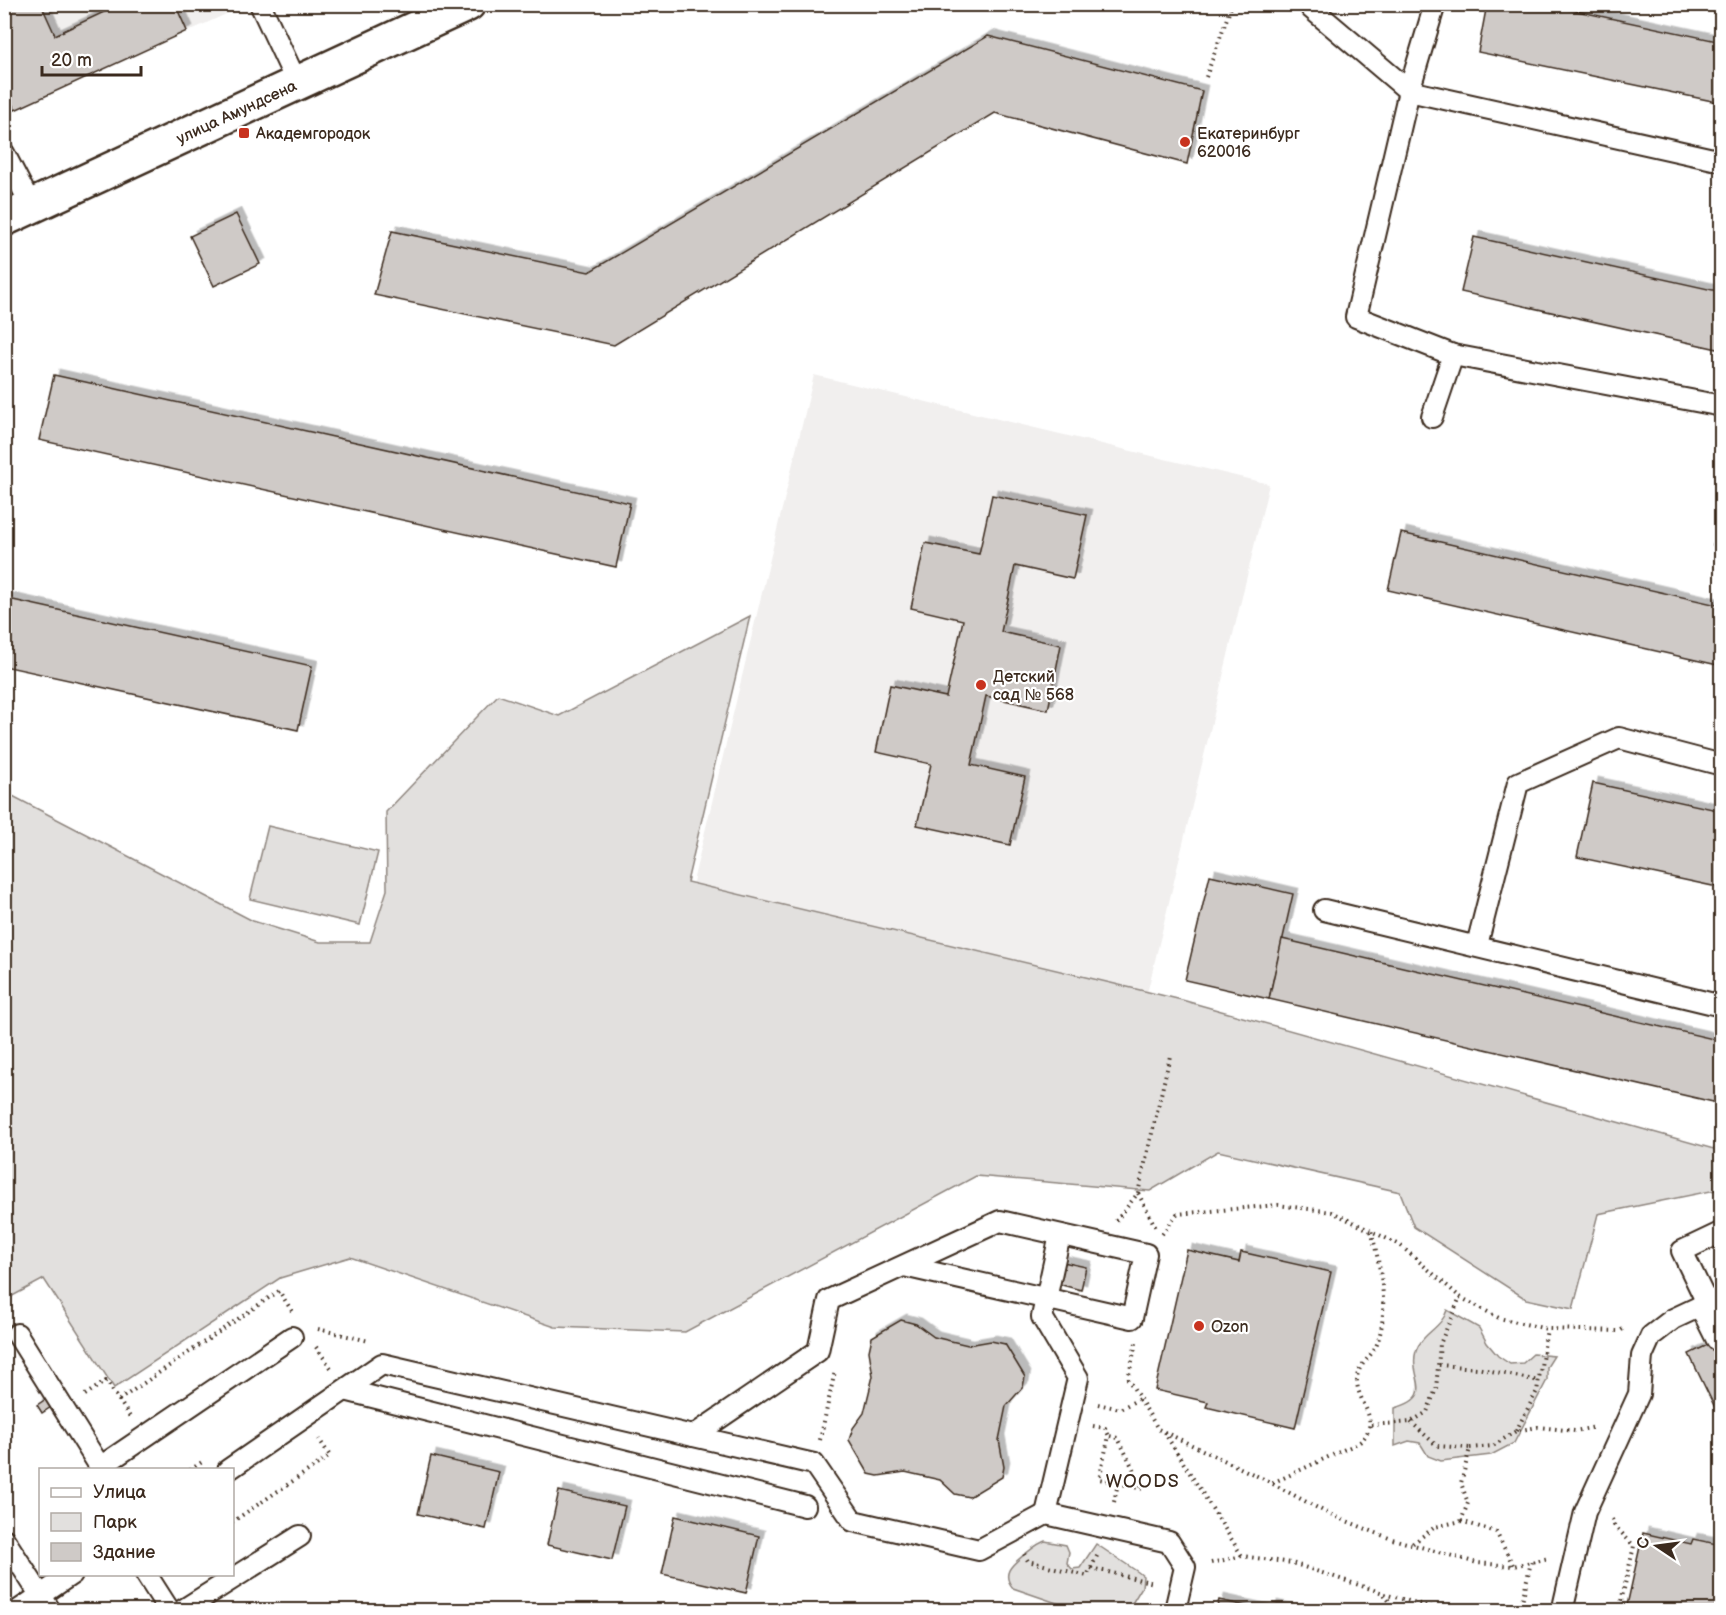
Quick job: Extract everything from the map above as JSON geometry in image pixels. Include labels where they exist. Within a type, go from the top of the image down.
[{"type":"street","name":"улица Амундсена","points":[[18,213],[468,4]]},
{"type":"lane","points":[[260,4],[297,83]]},
{"type":"lane","points":[[1309,4],[1409,91],[1722,161]]},
{"type":"lane","points":[[1435,4],[1409,91],[1356,316],[1453,355],[1722,406]]},
{"type":"lane","points":[[4,153],[18,213]]},
{"type":"lane","points":[[1432,417],[1453,355]]},
{"type":"lane","points":[[1477,945],[1518,783],[1619,738],[1722,765]]},
{"type":"lane","points":[[1324,910],[1477,945],[1722,1006]]},
{"type":"lane","points":[[693,1436],[818,1351],[829,1300],[1000,1221],[1146,1254],[1132,1318],[904,1266]]},
{"type":"lane","points":[[1717,1340],[1709,1302],[1682,1251],[1722,1232]]},
{"type":"lane","points":[[1046,1514],[1077,1378],[1042,1317],[1060,1235]]},
{"type":"lane","points":[[1564,1603],[1585,1512],[1639,1394],[1642,1356],[1651,1336],[1673,1319],[1709,1302]]},
{"type":"lane","points":[[17,1334],[101,1468],[300,1332]]},
{"type":"lane","points":[[231,1468],[382,1364],[814,1464],[853,1521],[979,1550],[1046,1514],[1169,1542],[1185,1567],[1175,1611]]},
{"type":"lane","points":[[345,1390],[805,1506]]},
{"type":"lane","points":[[183,1611],[300,1536]]},
{"type":"lane","points":[[4,1539],[46,1603]]},
{"type":"lane","points":[[19,1611],[46,1603],[71,1576]]},
{"type":"lane","points":[[148,1576],[169,1611]]},
{"type":"path","points":[[1206,77],[1232,4]]},
{"type":"path","points":[[1112,1225],[1138,1193],[1170,1056]]},
{"type":"path","points":[[1138,1193],[1160,1236],[1178,1214],[1278,1205],[1332,1212],[1400,1245],[1460,1297],[1499,1318],[1548,1329],[1620,1331]]},
{"type":"path","points":[[1272,1484],[1362,1440],[1371,1425],[1370,1415],[1358,1391],[1357,1377],[1362,1365],[1376,1346],[1383,1321],[1380,1265],[1371,1230]]},
{"type":"path","points":[[64,1409],[106,1381],[119,1400],[279,1291],[300,1332],[334,1373]]},
{"type":"path","points":[[1371,1425],[1411,1422],[1427,1412],[1436,1389],[1440,1344],[1460,1297]]},
{"type":"path","points":[[1516,1431],[1537,1391],[1548,1329]]},
{"type":"path","points":[[819,1444],[837,1362]]},
{"type":"path","points":[[1438,1365],[1477,1368],[1539,1381]]},
{"type":"path","points":[[1128,1379],[1158,1429],[1329,1514],[1389,1538],[1477,1563],[1513,1566],[1558,1556]]},
{"type":"path","points":[[1097,1404],[1120,1410],[1139,1399]]},
{"type":"path","points":[[234,1521],[330,1456],[305,1418]]},
{"type":"path","points":[[1411,1422],[1437,1446],[1470,1448],[1493,1446],[1516,1431],[1538,1427],[1575,1431],[1593,1426],[1620,1435]]},
{"type":"path","points":[[1105,1428],[1109,1436],[1099,1479],[1143,1489],[1118,1438],[1109,1436]]},
{"type":"path","points":[[1163,1431],[1242,1556]]},
{"type":"path","points":[[1461,1521],[1468,1503],[1461,1483],[1470,1448]]},
{"type":"path","points":[[1011,1533],[1028,1561],[1087,1576],[1105,1541],[1118,1483]]},
{"type":"path","points":[[1412,1545],[1435,1527],[1461,1521],[1496,1532],[1513,1566]]},
{"type":"path","points":[[1619,1611],[1634,1546]]},
{"type":"path","points":[[1205,1564],[1242,1556],[1292,1563],[1441,1611]]},
{"type":"path","points":[[1520,1611],[1532,1562]]},
{"type":"path","points":[[1091,1568],[1180,1589]]},
{"type":"path","points":[[1383,1593],[1396,1611]]},
{"type":"shaded area","points":[[5,5],[246,5],[5,115]]},
{"type":"shaded area","name":"Детский сад № 568","points":[[814,375],[1269,484],[1147,994],[692,886]]},
{"type":"green space","points":[[750,616],[687,882],[1182,1000],[1721,1151],[1721,1189],[1598,1214],[1573,1309],[1526,1299],[1414,1227],[1400,1192],[1218,1151],[1150,1191],[976,1176],[685,1332],[555,1327],[350,1257],[280,1278],[114,1388],[44,1279],[5,1300],[5,792],[253,921],[320,942],[370,942],[387,890],[386,812],[498,695],[559,716]]},
{"type":"green space","points":[[268,826],[378,852],[360,925],[250,899]]},
{"type":"green space","points":[[1447,1310],[1479,1328],[1487,1343],[1498,1356],[1510,1364],[1523,1363],[1533,1354],[1554,1356],[1547,1367],[1547,1380],[1514,1443],[1491,1455],[1441,1461],[1428,1456],[1420,1443],[1409,1441],[1395,1446],[1395,1408],[1408,1403],[1415,1398],[1418,1392],[1419,1385],[1415,1370],[1416,1351],[1441,1321]]},
{"type":"green space","points":[[1045,1541],[1066,1545],[1069,1552],[1067,1563],[1072,1569],[1080,1568],[1096,1544],[1143,1576],[1142,1587],[1128,1610],[1077,1610],[1013,1588],[1008,1578],[1010,1569],[1016,1561]]},
{"type":"building","points":[[4,4],[41,4],[55,35],[121,4],[175,4],[187,31],[15,110],[4,86]]},
{"type":"building","points":[[1487,4],[1544,4],[1722,42],[1722,103],[1478,52]]},
{"type":"building","points":[[988,36],[1202,91],[1187,164],[995,113],[614,345],[374,295],[392,231],[589,272]]},
{"type":"building","points":[[236,214],[260,264],[214,286],[190,236]]},
{"type":"building","points":[[1474,237],[1722,292],[1722,350],[1461,292]]},
{"type":"building","points":[[54,375],[630,503],[616,567],[39,440]]},
{"type":"building","points":[[992,495],[1087,515],[1073,579],[1015,566],[1001,632],[1061,645],[1048,710],[986,696],[971,765],[1025,777],[1010,845],[917,825],[931,764],[876,752],[890,685],[946,697],[963,620],[911,608],[925,543],[979,554]]},
{"type":"building","points":[[1722,510],[1722,547],[1713,545]]},
{"type":"building","points":[[1401,533],[1722,606],[1722,666],[1388,590]]},
{"type":"building","points":[[4,598],[312,666],[298,730],[4,666]]},
{"type":"building","points":[[1593,783],[1722,811],[1722,888],[1577,857]]},
{"type":"building","points":[[1210,875],[1293,894],[1269,999],[1185,980]]},
{"type":"building","points":[[1282,939],[1722,1041],[1722,1104],[1269,999]]},
{"type":"building","points":[[1187,1250],[1239,1262],[1241,1252],[1331,1272],[1295,1428],[1206,1407],[1208,1402],[1155,1390]]},
{"type":"building","points":[[1063,1262],[1086,1267],[1081,1290],[1058,1284]]},
{"type":"building","points":[[901,1320],[916,1324],[934,1337],[968,1345],[991,1341],[1005,1344],[1025,1377],[1023,1387],[1006,1406],[999,1440],[1004,1467],[1002,1477],[969,1497],[955,1494],[940,1480],[905,1472],[878,1476],[869,1474],[849,1440],[853,1428],[864,1413],[873,1376],[869,1351],[872,1337]]},
{"type":"building","points":[[1722,1338],[1722,1422],[1689,1354]]},
{"type":"building","points":[[49,1397],[54,1405],[42,1413],[37,1405]]},
{"type":"building","points":[[431,1456],[499,1472],[486,1529],[418,1514]]},
{"type":"building","points":[[559,1491],[625,1506],[612,1560],[547,1545]]},
{"type":"building","points":[[675,1516],[759,1536],[746,1593],[662,1574]]},
{"type":"building","points":[[1643,1533],[1691,1544],[1693,1539],[1722,1545],[1722,1610],[1626,1610]]},
{"type":"building","points":[[1219,1600],[1264,1610],[1216,1610]]},
{"type":"building","points":[[1272,1606],[1291,1610],[1271,1610]]},
{"type":"place","name":"Академгородок","points":[[244,133]]},
{"type":"place","name":"Екатеринбург 620016","points":[[1185,142]]},
{"type":"place","name":"Детский сад № 568","points":[[981,685]]},
{"type":"place","name":"Ozon","points":[[1199,1326]]},
{"type":"district","name":"WOODS","points":[[1143,1481]]}]
